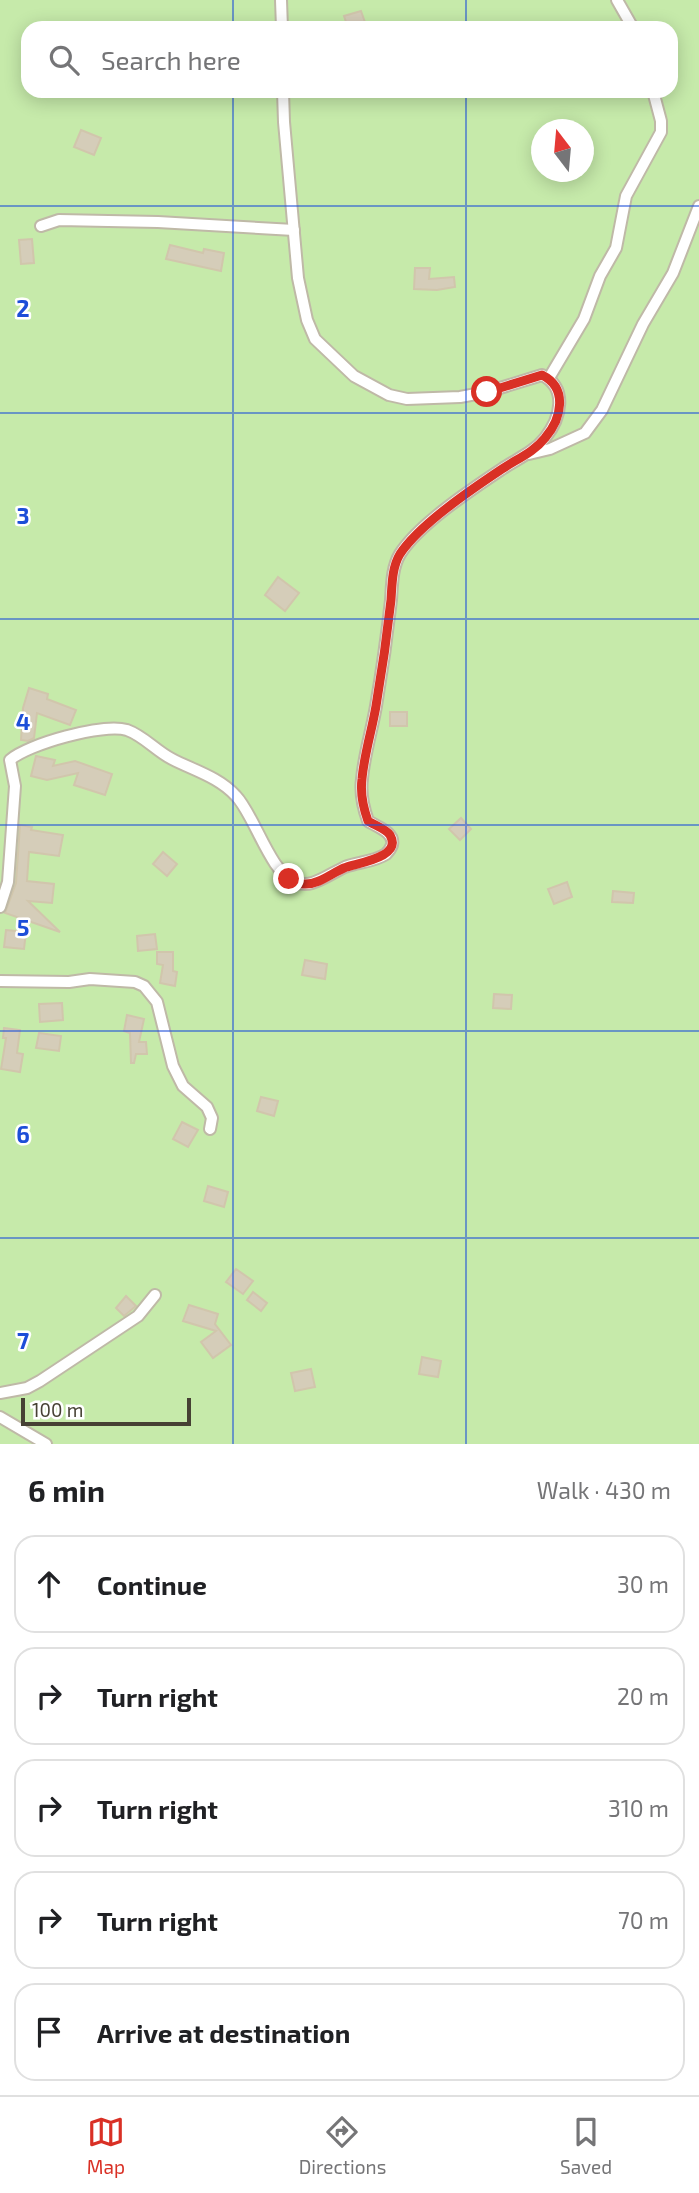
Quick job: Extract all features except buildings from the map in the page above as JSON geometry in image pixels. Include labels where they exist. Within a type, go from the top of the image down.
[{"type":"street","points":[[281,0],[282,21]]},
{"type":"street","points":[[617,0],[629,21]]},
{"type":"street","points":[[0,907],[8,882],[15,786],[5,757],[105,728],[126,730],[146,740],[168,758],[223,784],[238,797],[278,867],[296,883],[313,883],[346,867],[388,853],[392,839],[389,833],[368,821],[361,792],[388,631],[394,569],[400,554],[426,524],[503,468],[527,455],[546,438],[556,416],[560,403],[558,390],[552,380],[542,375],[487,392],[460,397],[407,399],[389,395],[354,376],[315,339],[307,320],[298,278],[284,98]]},
{"type":"street","points":[[549,379],[584,319],[600,276],[616,248],[626,196],[661,132],[662,121],[655,98]]},
{"type":"street","points":[[527,455],[550,449],[584,433],[602,410],[643,324],[673,273],[699,206]]},
{"type":"street","points":[[41,226],[59,220],[158,222],[294,230]]},
{"type":"street","points":[[0,981],[69,982],[90,979],[145,985],[158,1002],[173,1066],[184,1086],[208,1107],[212,1118],[210,1129]]},
{"type":"street","points":[[0,1393],[27,1388],[40,1381],[138,1315],[155,1295]]},
{"type":"street","points":[[0,1417],[46,1444]]},
{"type":"green space","points":[[0,0],[699,0],[699,1444],[0,1444]]},
{"type":"route","points":[[289,879],[296,883],[313,883],[346,867],[388,853],[392,846],[389,833],[368,821],[361,792],[388,631],[394,569],[400,554],[426,524],[503,468],[527,455],[546,438],[560,403],[558,390],[552,380],[542,375],[487,392]]}]
